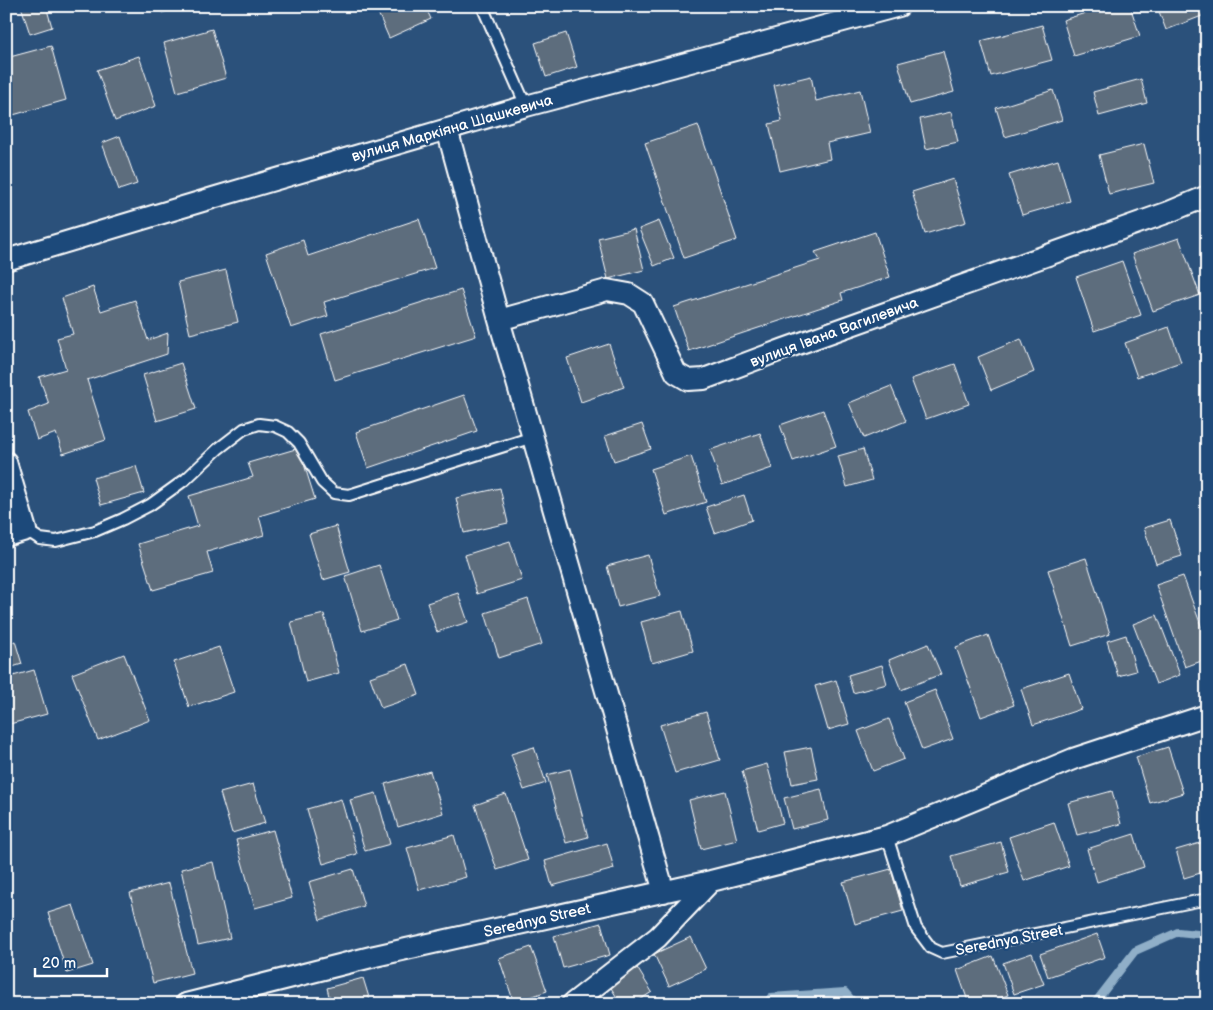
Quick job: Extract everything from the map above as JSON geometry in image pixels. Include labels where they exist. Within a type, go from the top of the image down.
[{"type":"street","name":"вулиця Маркіяна Шашкевича","points":[[6,260],[526,106],[900,6]]},
{"type":"street","points":[[447,129],[499,320],[664,892]]},
{"type":"street","name":"вулиця Івана Вагилевича","points":[[499,320],[608,290],[629,294],[643,303],[676,374],[688,380],[704,379],[1169,212],[1207,196]]},
{"type":"street","points":[[6,462],[26,530],[6,536]]},
{"type":"street","name":"Serednya Street","points":[[186,1004],[375,956],[711,881],[887,836],[1073,759],[1207,714]]},
{"type":"street","points":[[572,1004],[658,937],[711,881]]},
{"type":"lane","points":[[482,6],[526,106]]},
{"type":"lane","points":[[26,530],[40,539],[56,541],[94,531],[123,519],[150,505],[186,479],[218,449],[244,429],[259,424],[274,426],[288,432],[299,443],[322,482],[334,494],[349,495],[533,437]]},
{"type":"lane","name":"Serednya Street","points":[[887,836],[916,928],[931,948],[942,953],[1207,899]]},
{"type":"building","points":[[21,6],[46,6],[52,27],[30,34]]},
{"type":"building","points":[[160,6],[183,6],[162,13]]},
{"type":"building","points":[[375,6],[425,6],[431,19],[389,38]]},
{"type":"building","points":[[1108,6],[1130,6],[1140,36],[1074,56],[1063,20]]},
{"type":"building","points":[[1157,6],[1207,6],[1207,14],[1166,30]]},
{"type":"building","points":[[1042,25],[1052,60],[991,76],[981,41]]},
{"type":"building","points":[[212,29],[226,78],[177,92],[164,43]]},
{"type":"building","points":[[566,33],[577,67],[546,77],[535,43]]},
{"type":"building","points":[[51,46],[66,100],[6,117],[6,58]]},
{"type":"building","points":[[943,51],[954,92],[910,104],[898,63]]},
{"type":"building","points":[[139,56],[156,106],[115,121],[97,70]]},
{"type":"building","points":[[1207,63],[1207,88],[1200,66]]},
{"type":"building","points":[[811,76],[816,101],[860,90],[870,133],[827,143],[830,159],[780,171],[769,124],[782,121],[774,85]]},
{"type":"building","points":[[1141,79],[1147,103],[1099,116],[1093,92]]},
{"type":"building","points":[[1053,90],[1062,120],[1005,137],[996,108]]},
{"type":"building","points":[[951,112],[958,142],[926,149],[920,119]]},
{"type":"building","points":[[698,125],[737,240],[684,258],[645,143]]},
{"type":"building","points":[[120,136],[137,184],[119,190],[102,143]]},
{"type":"building","points":[[1144,144],[1154,183],[1109,194],[1099,155]]},
{"type":"building","points":[[1058,160],[1070,201],[1022,215],[1009,175]]},
{"type":"building","points":[[953,179],[966,222],[925,234],[912,192]]},
{"type":"building","points":[[419,219],[435,268],[324,302],[328,316],[291,328],[266,253],[303,240],[308,256]]},
{"type":"building","points":[[659,221],[674,258],[654,266],[639,229]]},
{"type":"building","points":[[634,229],[644,270],[608,279],[598,238]]},
{"type":"building","points":[[875,232],[890,277],[841,293],[843,300],[689,351],[674,307],[820,260],[815,252]]},
{"type":"building","points":[[1179,238],[1200,295],[1153,311],[1132,254]]},
{"type":"building","points":[[1122,261],[1141,315],[1094,331],[1076,277]]},
{"type":"building","points":[[226,270],[238,322],[190,334],[178,282]]},
{"type":"building","points":[[93,287],[101,311],[135,300],[148,340],[168,333],[167,354],[87,380],[106,440],[63,454],[56,433],[37,440],[28,412],[49,404],[39,377],[66,369],[57,338],[73,334],[62,298]]},
{"type":"building","points":[[461,290],[476,336],[335,380],[321,334]]},
{"type":"building","points":[[1169,327],[1181,362],[1137,377],[1125,343]]},
{"type":"building","points":[[1021,339],[1034,372],[991,390],[978,357]]},
{"type":"building","points":[[609,344],[624,387],[581,402],[567,358]]},
{"type":"building","points":[[181,363],[196,409],[157,421],[143,375]]},
{"type":"building","points":[[955,364],[969,404],[926,419],[911,379]]},
{"type":"building","points":[[891,386],[906,421],[864,438],[849,403]]},
{"type":"building","points":[[464,395],[477,431],[368,468],[356,432]]},
{"type":"building","points":[[823,410],[836,446],[793,461],[780,425]]},
{"type":"building","points":[[642,424],[651,449],[614,461],[605,436]]},
{"type":"building","points":[[760,433],[772,468],[722,485],[710,450]]},
{"type":"building","points":[[299,448],[315,499],[259,516],[264,535],[207,552],[213,573],[153,590],[138,544],[198,526],[189,496],[253,477],[248,463]]},
{"type":"building","points":[[863,449],[872,480],[847,487],[838,456]]},
{"type":"building","points":[[691,456],[706,502],[666,515],[651,469]]},
{"type":"building","points":[[136,466],[144,493],[101,505],[93,478]]},
{"type":"building","points":[[500,488],[508,523],[464,533],[456,498]]},
{"type":"building","points":[[744,495],[752,520],[715,533],[706,507]]},
{"type":"building","points":[[1170,520],[1182,556],[1156,564],[1144,528]]},
{"type":"building","points":[[336,526],[350,572],[323,580],[309,534]]},
{"type":"building","points":[[510,541],[522,580],[477,594],[465,555]]},
{"type":"building","points":[[648,555],[660,596],[618,607],[607,566]]},
{"type":"building","points":[[1086,558],[1110,634],[1072,646],[1048,570]]},
{"type":"building","points":[[379,565],[397,620],[362,631],[345,576]]},
{"type":"building","points":[[1183,576],[1207,642],[1207,659],[1185,667],[1156,585]]},
{"type":"building","points":[[458,593],[468,622],[437,632],[427,603]]},
{"type":"building","points":[[528,599],[542,644],[499,658],[485,613]]},
{"type":"building","points":[[682,611],[693,651],[652,663],[641,622]]},
{"type":"building","points":[[324,614],[339,673],[306,682],[291,622]]},
{"type":"building","points":[[1157,615],[1180,675],[1156,684],[1133,624]]},
{"type":"building","points":[[988,635],[1014,705],[981,717],[956,647]]},
{"type":"building","points":[[1126,635],[1136,671],[1118,676],[1107,641]]},
{"type":"building","points":[[15,641],[22,664],[6,669],[6,644]]},
{"type":"building","points":[[928,644],[941,674],[901,690],[889,660]]},
{"type":"building","points":[[219,647],[234,692],[189,707],[174,662]]},
{"type":"building","points":[[124,654],[150,720],[98,740],[72,674]]},
{"type":"building","points":[[408,664],[419,695],[381,708],[370,677]]},
{"type":"building","points":[[882,665],[887,684],[853,693],[848,675]]},
{"type":"building","points":[[34,670],[47,714],[6,725],[6,678]]},
{"type":"building","points":[[1069,673],[1081,709],[1033,725],[1021,689]]},
{"type":"building","points":[[836,680],[849,724],[828,730],[815,686]]},
{"type":"building","points":[[935,690],[953,739],[922,750],[904,702]]},
{"type":"building","points":[[706,712],[720,760],[675,773],[660,725]]},
{"type":"building","points":[[889,719],[904,759],[873,771],[858,731]]},
{"type":"building","points":[[534,747],[546,783],[524,790],[511,754]]},
{"type":"building","points":[[811,747],[818,779],[792,784],[785,752]]},
{"type":"building","points":[[1168,747],[1183,793],[1150,803],[1136,757]]},
{"type":"building","points":[[767,764],[783,823],[758,830],[742,771]]},
{"type":"building","points":[[570,769],[588,837],[566,843],[547,775]]},
{"type":"building","points":[[430,771],[443,813],[398,827],[385,784]]},
{"type":"building","points":[[253,784],[265,823],[232,833],[220,793]]},
{"type":"building","points":[[821,789],[828,820],[792,829],[784,798]]},
{"type":"building","points":[[725,791],[737,840],[701,849],[689,800]]},
{"type":"building","points":[[1112,791],[1121,824],[1077,835],[1068,803]]},
{"type":"building","points":[[376,793],[390,844],[365,851],[350,800]]},
{"type":"building","points":[[506,794],[528,860],[497,870],[475,805]]},
{"type":"building","points":[[341,799],[357,854],[323,864],[307,809]]},
{"type":"building","points":[[1054,822],[1069,866],[1024,881],[1009,837]]},
{"type":"building","points":[[273,830],[292,898],[255,908],[236,840]]},
{"type":"building","points":[[1134,834],[1144,867],[1097,882],[1087,849]]},
{"type":"building","points":[[454,835],[466,877],[419,890],[407,848]]},
{"type":"building","points":[[1207,841],[1207,871],[1184,878],[1176,850]]},
{"type":"building","points":[[1001,842],[1009,872],[960,886],[951,856]]},
{"type":"building","points":[[607,843],[614,869],[552,886],[545,861]]},
{"type":"building","points":[[213,862],[230,938],[198,945],[181,869]]},
{"type":"building","points":[[353,869],[364,906],[320,920],[309,882]]},
{"type":"building","points":[[891,869],[903,911],[855,924],[843,882]]},
{"type":"building","points":[[169,883],[192,973],[153,983],[130,893]]},
{"type":"building","points":[[73,905],[93,965],[67,973],[48,913]]},
{"type":"building","points":[[601,923],[610,955],[563,968],[554,936]]},
{"type":"building","points":[[1097,934],[1105,957],[1048,977],[1040,954]]},
{"type":"building","points":[[691,937],[706,969],[669,986],[654,954]]},
{"type":"building","points":[[531,947],[547,991],[514,1003],[499,958]]},
{"type":"building","points":[[1032,953],[1044,984],[1014,994],[1003,963]]},
{"type":"building","points":[[993,956],[1008,995],[983,1004],[969,1004],[957,970]]},
{"type":"building","points":[[636,966],[652,992],[633,1004],[621,1004],[608,983]]},
{"type":"building","points":[[363,978],[371,1004],[331,1004],[327,988]]},
{"type":"waterway","points":[[1094,1004],[1135,951],[1178,932],[1207,935]]},
{"type":"waterway","points":[[766,1004],[771,997],[845,992],[855,1004]]}]
